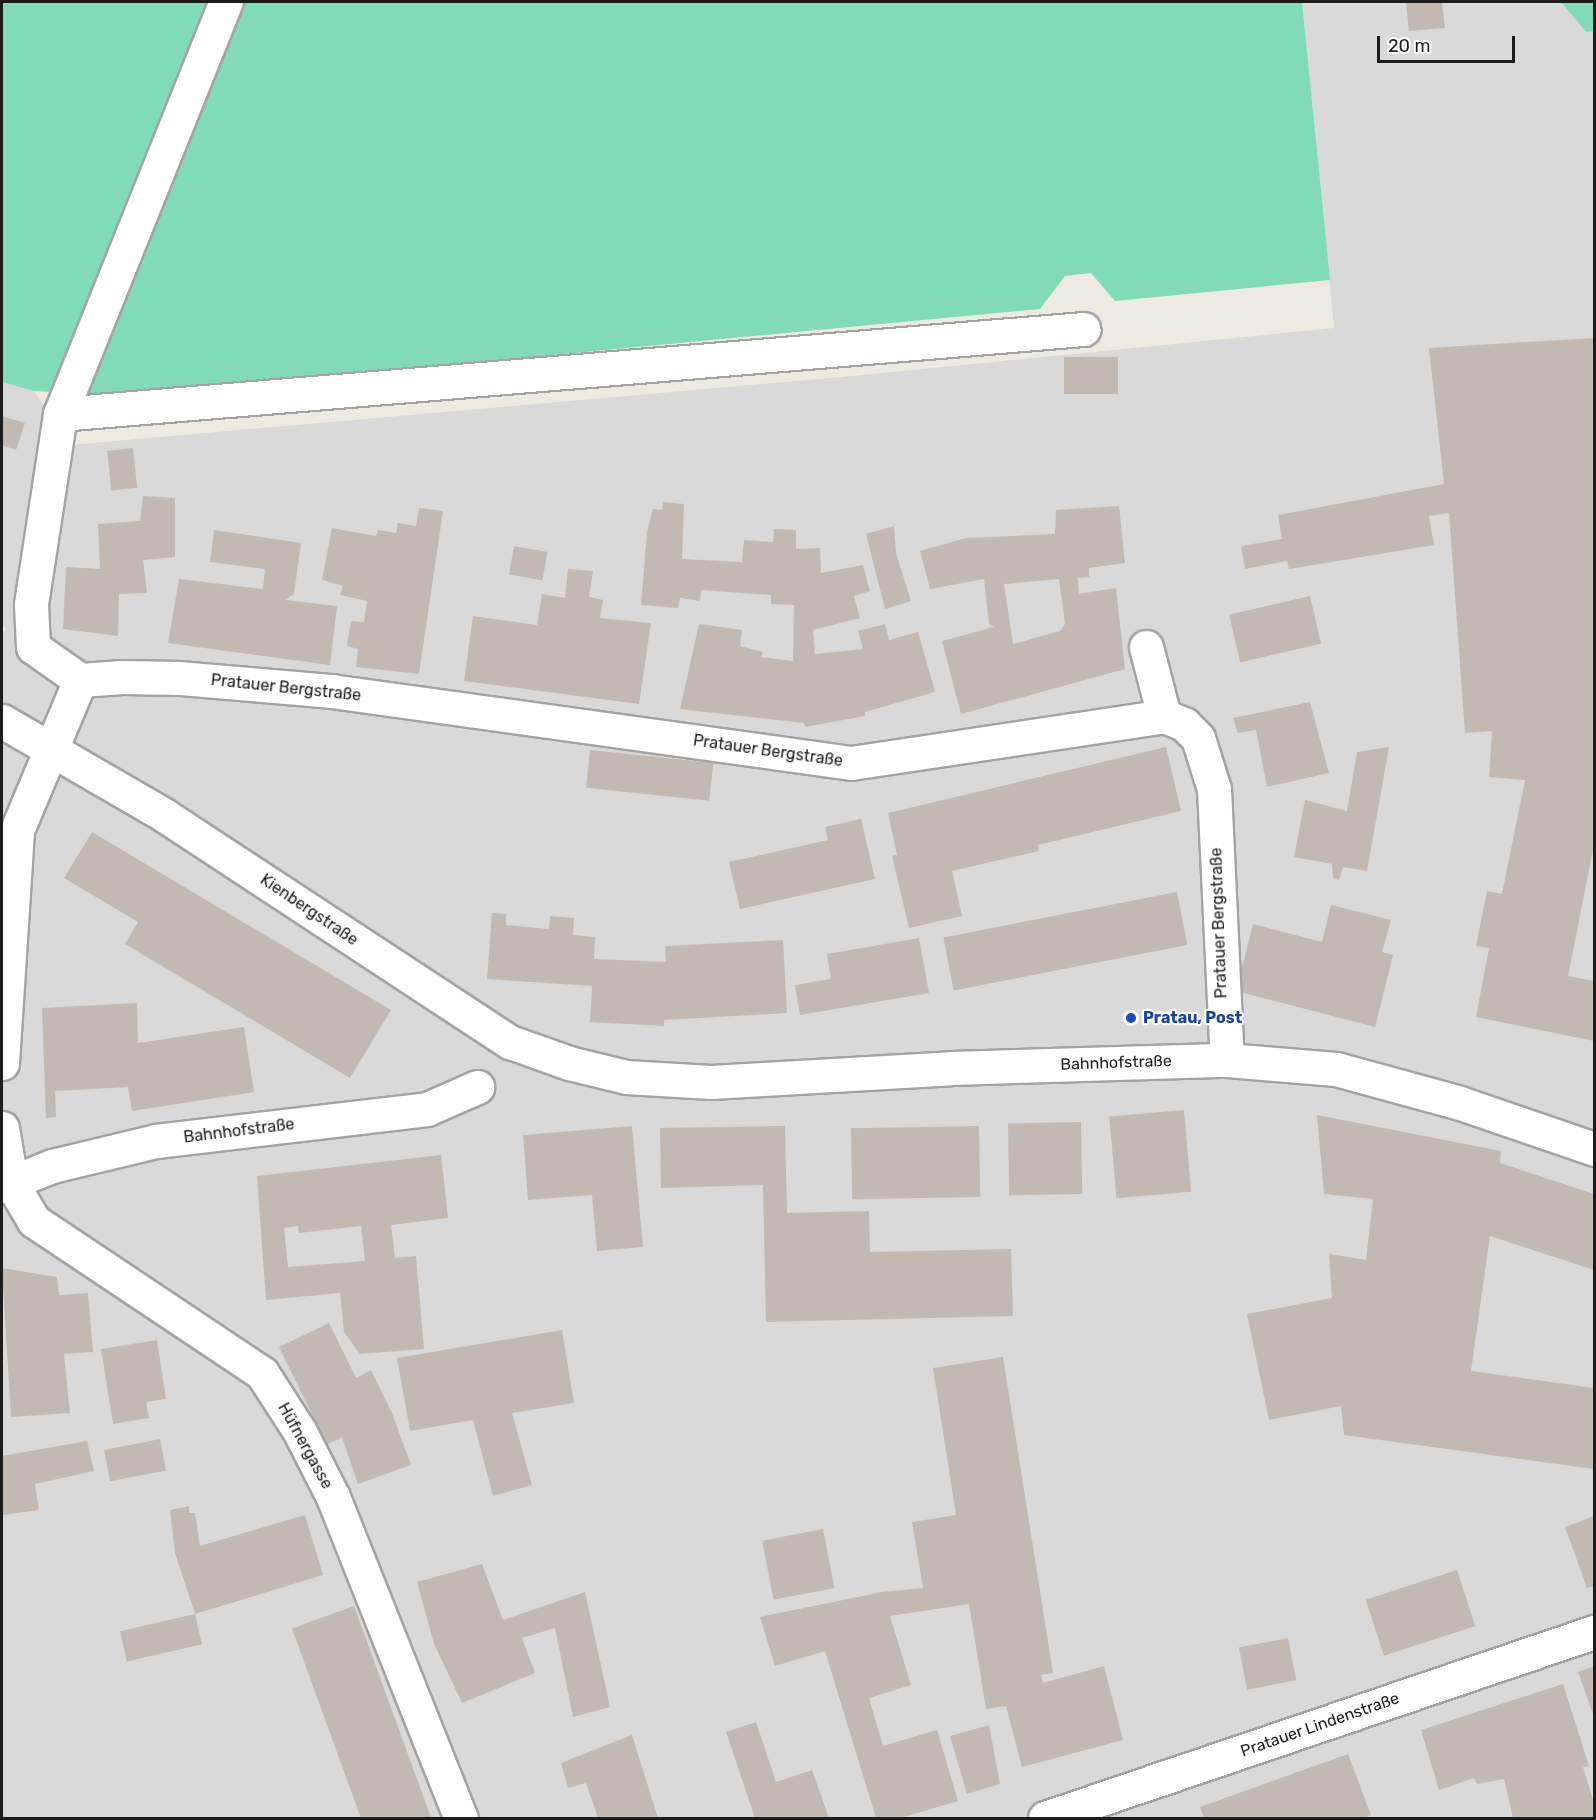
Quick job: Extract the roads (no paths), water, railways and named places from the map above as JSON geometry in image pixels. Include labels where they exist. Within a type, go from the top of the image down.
[{"type":"street","points":[[2,1063],[17,830],[80,680],[33,647],[31,604],[60,414],[226,2]]},
{"type":"street","points":[[60,414],[1083,329]]},
{"type":"street","points":[[1146,647],[1164,716]]},
{"type":"street","name":"Pratauer Bergstraße","points":[[80,680],[180,678],[331,691],[851,763],[1164,716],[1184,724],[1198,738],[1214,789],[1220,975],[1227,1060]]},
{"type":"street","name":"Kienbergstraße","points":[[2,722],[164,815],[510,1042],[626,1077]]},
{"type":"street","name":"Bahnhofstraße","points":[[626,1077],[711,1082],[951,1068],[1227,1060],[1336,1069],[1460,1103],[1594,1149]]},
{"type":"street","name":"Bahnhofstraße","points":[[6,1184],[52,1166],[156,1141],[427,1109],[477,1087]]},
{"type":"street","points":[[2,1128],[6,1184]]},
{"type":"street","name":"Hüfnergasse","points":[[6,1184],[34,1221],[262,1373],[300,1432],[333,1497],[461,1818]]},
{"type":"street","name":"Pratauer Lindenstraße","points":[[1045,1818],[1594,1632]]},
{"type":"place","name":"Pratau, Post","points":[[1131,1018]]}]
